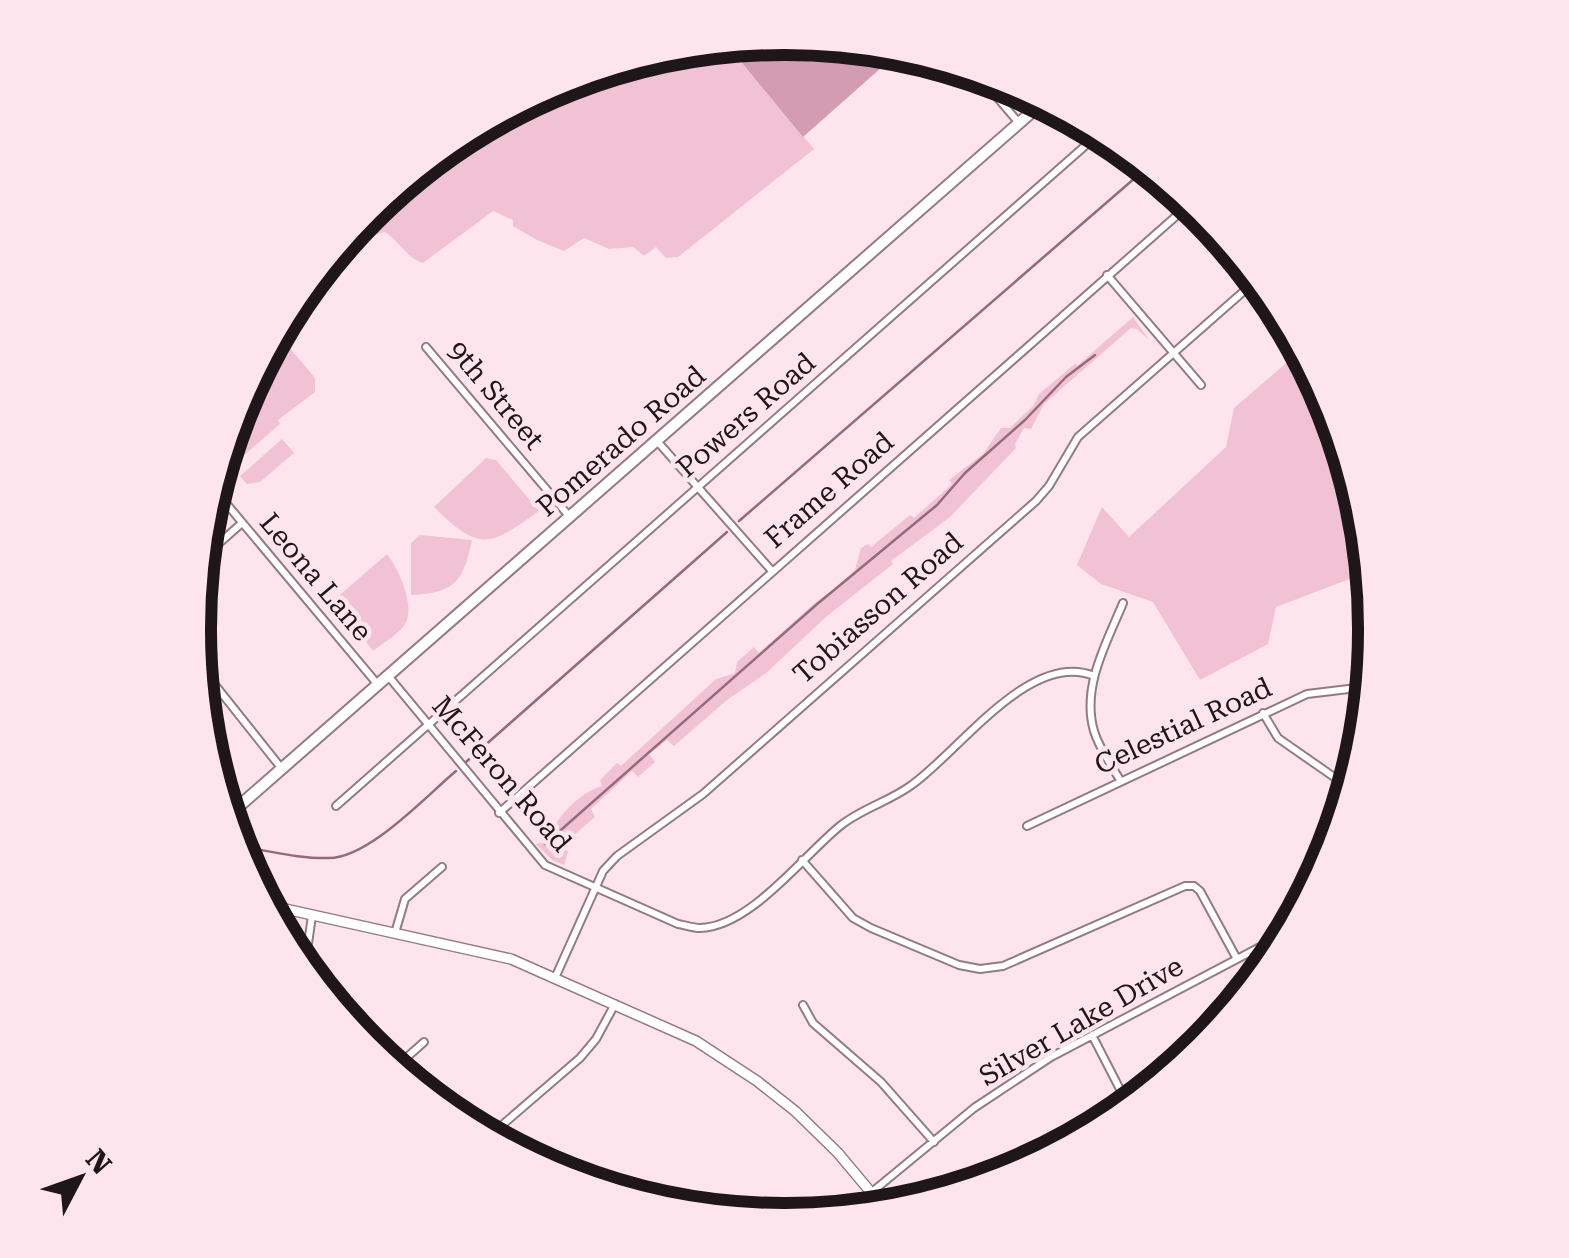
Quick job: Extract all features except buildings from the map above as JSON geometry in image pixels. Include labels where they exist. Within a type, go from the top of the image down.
[{"type":"main road","name":"Pomerado Road","points":[[239,806],[1032,111]]},
{"type":"street","points":[[996,96],[1019,122]]},
{"type":"street","name":"Powers Road","points":[[336,806],[1089,143]]},
{"type":"street","name":"Frame Road","points":[[499,812],[1180,213]]},
{"type":"street","points":[[1108,275],[1201,385]]},
{"type":"street","name":"Tobiasson Road","points":[[555,978],[603,872],[617,856],[703,794],[1036,501],[1078,437],[1246,289]]},
{"type":"street","name":"9th Street","points":[[426,348],[569,516]]},
{"type":"street","points":[[656,440],[772,571]]},
{"type":"street","name":"Leona Lane","points":[[225,502],[379,686]]},
{"type":"street","points":[[217,545],[242,523]]},
{"type":"street","points":[[1120,780],[1094,733],[1090,708],[1094,676],[1123,603]]},
{"type":"street","name":"McFeron Road","points":[[388,677],[545,865],[678,924],[700,928],[741,916],[848,820],[916,782],[1024,686],[1060,670],[1081,670],[1094,676]]},
{"type":"street","points":[[213,683],[282,769]]},
{"type":"street","name":"Celestial Road","points":[[1027,826],[1307,694],[1355,688]]},
{"type":"street","points":[[1262,713],[1278,738],[1338,780]]},
{"type":"street","points":[[802,860],[853,918],[958,965],[980,969],[1003,966],[1185,886],[1200,891],[1237,959]]},
{"type":"street","points":[[394,932],[404,900],[442,867]]},
{"type":"street","points":[[283,909],[486,952],[696,1041],[795,1111],[874,1195]]},
{"type":"street","points":[[307,948],[312,916]]},
{"type":"street","name":"Silver Lake Drive","points":[[872,1192],[974,1108],[1051,1057],[1264,945]]},
{"type":"street","points":[[499,1127],[580,1058],[596,1039],[614,1004]]},
{"type":"street","points":[[804,1005],[813,1022],[882,1082],[934,1142]]},
{"type":"street","points":[[1092,1035],[1122,1093]]},
{"type":"street","points":[[404,1059],[424,1042]]},
{"type":"street","points":[[866,1197],[872,1192]]},
{"type":"shaded area","points":[[747,56],[822,56],[885,64],[803,136],[814,149],[678,257],[666,258],[656,247],[644,256],[633,247],[609,249],[584,238],[564,251],[537,240],[513,226],[513,220],[493,211],[423,263],[385,232],[369,236],[355,249],[406,197],[466,152],[531,114],[600,85],[673,66]]},
{"type":"shaded area","points":[[822,56],[885,64],[803,137],[737,57]]},
{"type":"shaded area","points":[[1133,317],[1149,340],[1131,328],[1044,404],[1031,429],[1024,428],[1016,448],[950,517],[891,561],[893,564],[827,616],[766,673],[727,700],[674,746],[667,740],[649,754],[655,762],[638,777],[632,771],[591,809],[595,817],[562,845],[568,852],[564,865],[552,860],[536,844],[544,842],[576,801],[602,786],[600,780],[617,763],[621,766],[716,679],[735,673],[737,662],[754,647],[759,653],[844,582],[855,570],[861,548],[868,544],[871,547],[910,515],[914,518],[952,484],[949,480],[983,454],[1001,428],[1010,428],[1033,406],[1039,394]]},
{"type":"shaded area","points":[[286,343],[315,378],[315,392],[278,420],[280,424],[242,457],[237,456]]},
{"type":"shaded area","points":[[1291,359],[1315,409],[1339,480],[1356,577],[1276,607],[1268,644],[1200,680],[1153,602],[1101,584],[1077,565],[1102,507],[1129,537],[1226,447],[1234,408]]},
{"type":"shaded area","points":[[282,439],[294,453],[260,482],[247,484],[240,476]]},
{"type":"shaded area","points":[[486,458],[496,460],[539,511],[508,532],[485,539],[463,532],[434,507]]},
{"type":"shaded area","points":[[420,535],[472,540],[465,566],[455,582],[438,591],[411,595],[411,543]]},
{"type":"shaded area","points":[[387,554],[404,588],[408,616],[399,631],[373,651],[334,600]]},
{"type":"waterway","points":[[739,521],[1137,176]]},
{"type":"waterway","points":[[545,844],[816,605],[937,505],[1066,377],[1095,355]]},
{"type":"waterway","points":[[466,762],[727,532]]},
{"type":"waterway","points":[[254,849],[306,857],[345,855],[379,837],[456,771]]}]
